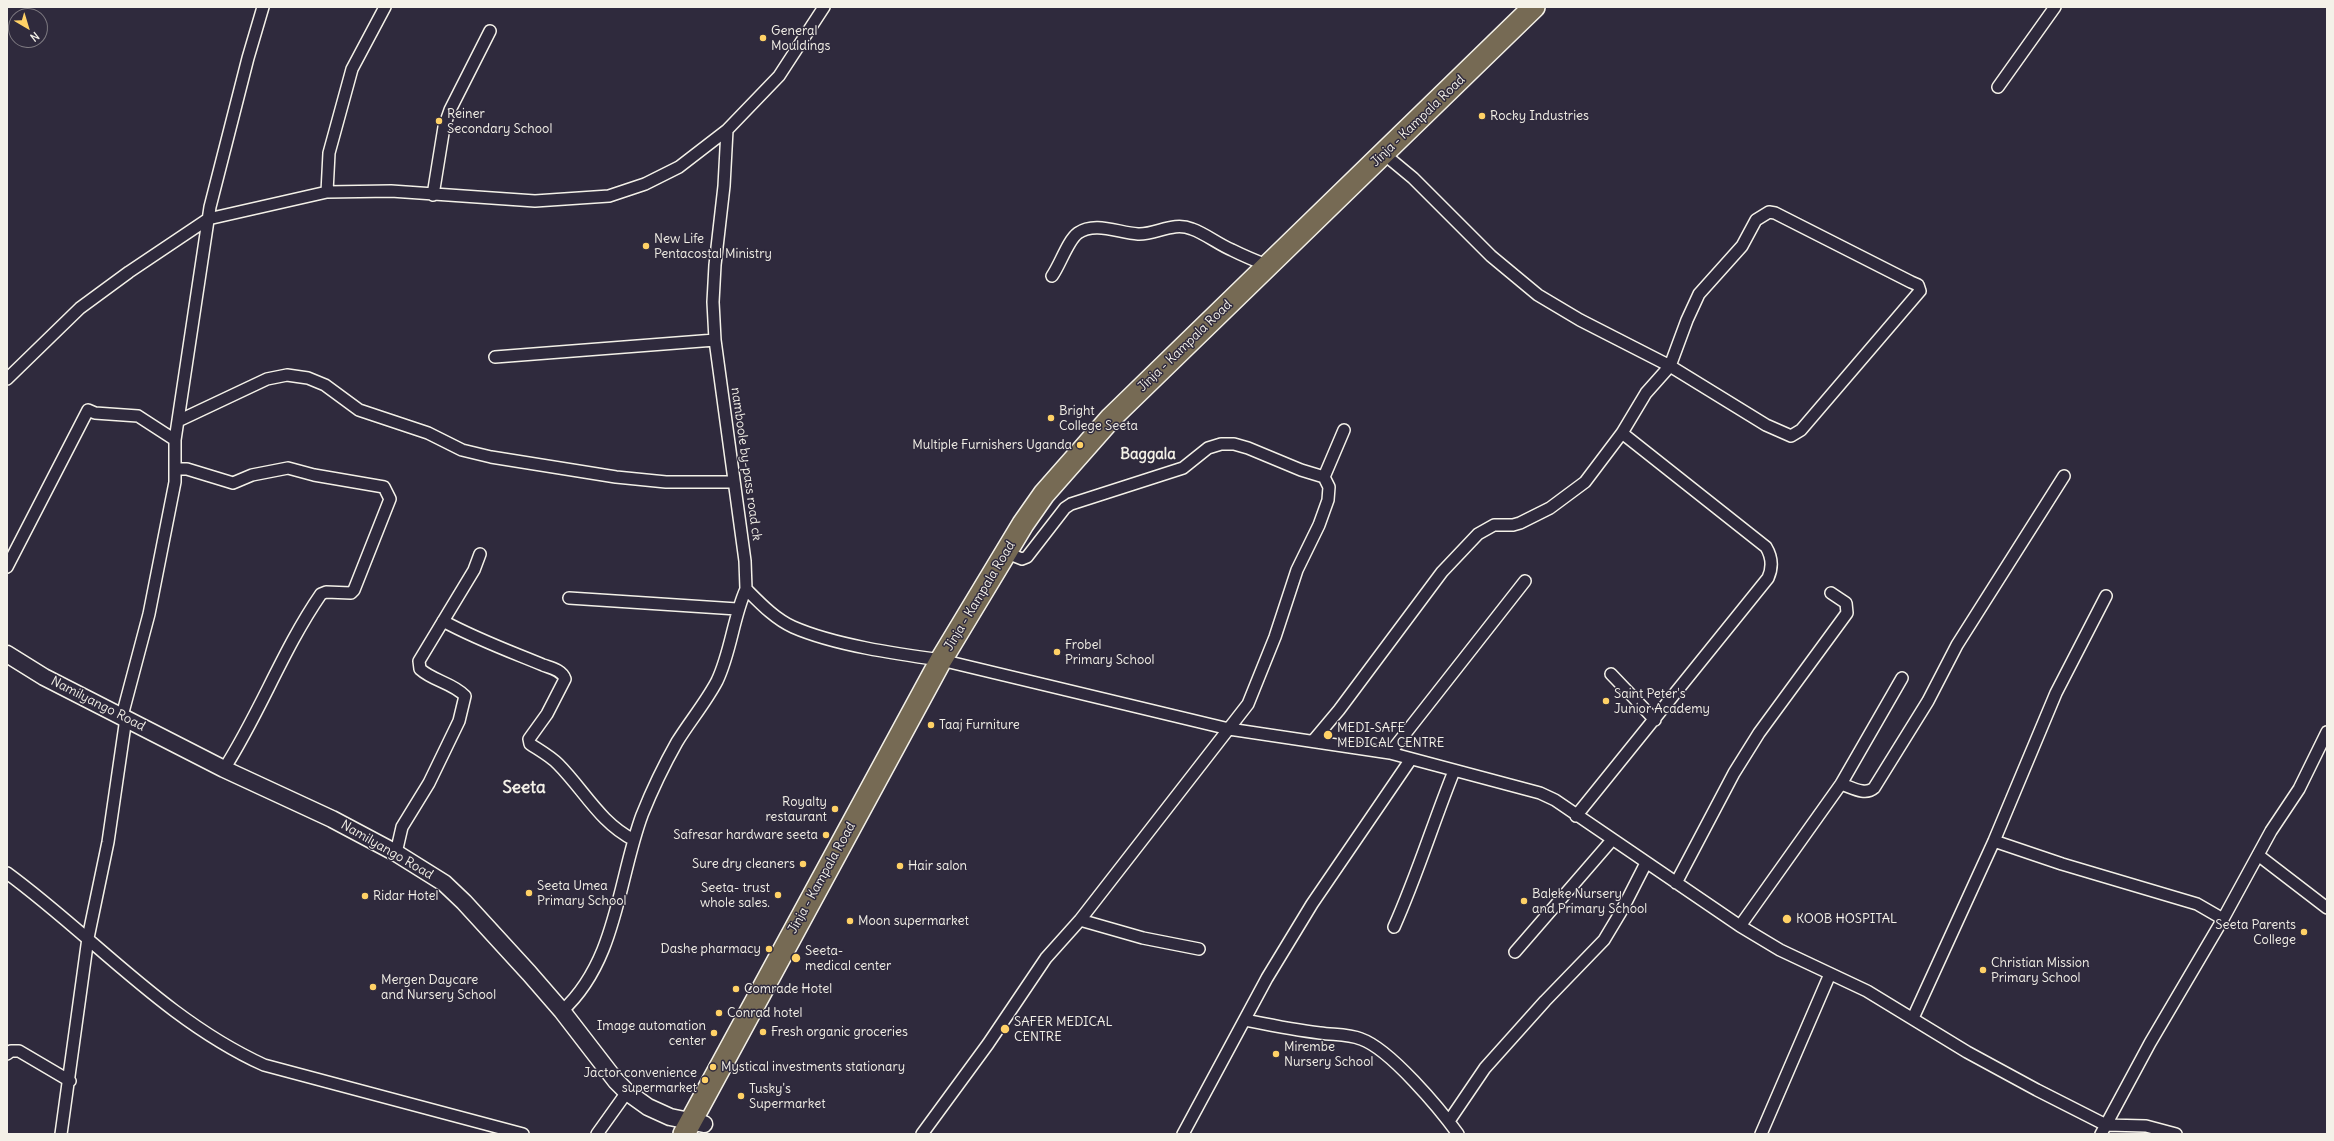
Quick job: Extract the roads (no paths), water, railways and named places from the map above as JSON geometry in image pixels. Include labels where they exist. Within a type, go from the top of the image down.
[{"type":"highway","name":"Jinja - Kampala Road","points":[[694,1128],[784,947],[941,660],[1007,553],[1023,524],[1044,494],[1111,418],[1534,7]]},
{"type":"main road","name":"Namilyango Road","points":[[7,654],[44,677],[224,769],[332,819],[396,853],[444,883],[464,902],[562,1011],[616,1081],[627,1092],[648,1107],[694,1128]]},
{"type":"street","points":[[61,1134],[70,1081],[88,938],[108,842],[124,717],[149,614],[176,468],[175,440],[210,207],[248,58],[263,7]]},
{"type":"street","points":[[327,192],[330,153],[352,69],[385,7]]},
{"type":"street","points":[[7,379],[80,308],[129,272],[208,219],[327,192],[391,191],[535,201],[609,196],[645,184],[679,167],[728,130],[779,76],[824,7]]},
{"type":"street","points":[[1998,87],[2055,7]]},
{"type":"street","points":[[433,195],[444,126],[450,110],[490,30]]},
{"type":"street","name":"namboole by-pass road ck","points":[[728,130],[713,302],[715,340],[733,482],[745,561],[746,589]]},
{"type":"street","points":[[1313,741],[1339,710],[1442,572],[1478,534],[1494,525],[1513,525],[1550,508],[1585,482],[1622,433],[1646,393],[1670,366],[1689,314],[1699,294],[1742,246],[1756,220],[1769,212],[1815,232],[1918,285],[1920,291],[1800,430],[1791,436],[1766,425],[1670,366],[1580,320],[1538,295],[1491,256],[1413,178],[1384,154]]},
{"type":"street","points":[[1052,276],[1061,262],[1069,243],[1077,233],[1085,228],[1100,228],[1138,234],[1180,226],[1191,228],[1233,251],[1268,266]]},
{"type":"street","points":[[495,357],[715,340]]},
{"type":"street","points":[[178,421],[267,379],[287,375],[308,378],[325,385],[359,410],[428,433],[462,450],[483,455],[616,477],[666,482],[733,482]]},
{"type":"street","points":[[7,567],[88,410],[96,413],[138,416],[175,440]]},
{"type":"street","points":[[1324,477],[1344,430]]},
{"type":"street","points":[[1576,816],[1724,635],[1768,578],[1772,570],[1770,554],[1766,547],[1622,433]]},
{"type":"street","points":[[922,1134],[988,1044],[1046,958],[1080,920],[1248,704],[1275,637],[1297,570],[1319,525],[1328,500],[1329,487],[1324,477],[1300,470],[1248,448],[1221,444],[1208,448],[1183,468],[1071,504],[1065,508],[1027,557],[1022,559],[1007,553]]},
{"type":"street","points":[[176,468],[187,469],[233,483],[252,475],[288,468],[314,475],[384,488],[390,499],[354,590],[350,593],[326,592],[321,594],[303,621],[242,742],[224,769]]},
{"type":"street","points":[[1841,784],[1864,792],[1870,791],[1874,788],[1928,701],[1957,645],[2064,476]]},
{"type":"street","points":[[396,853],[402,827],[429,783],[459,721],[464,706],[464,696],[460,691],[427,675],[420,669],[419,661],[474,570],[480,554]]},
{"type":"street","points":[[1390,753],[1525,582]]},
{"type":"street","points":[[562,1011],[577,998],[586,986],[598,961],[615,914],[634,840],[652,794],[677,742],[716,682],[723,666],[737,609],[746,589],[765,608],[792,627],[835,640],[906,656],[941,660],[1229,729],[1390,753],[1540,793],[1740,926],[1780,950],[1867,991],[1994,1067],[2104,1130],[2146,1126],[2176,1134]]},
{"type":"street","points":[[1676,883],[1734,773],[1759,733],[1847,613],[1846,603],[1831,593]]},
{"type":"street","points":[[1913,1018],[1994,841],[2056,693],[2106,596]]},
{"type":"street","points":[[569,598],[737,609]]},
{"type":"street","points":[[443,621],[505,651],[556,670],[564,676],[565,679],[547,714],[529,739],[530,744],[557,763],[606,821],[620,833],[634,840]]},
{"type":"street","points":[[1611,674],[1655,720]]},
{"type":"street","points":[[1740,926],[1841,784],[1902,678]]},
{"type":"street","points":[[2104,1130],[2150,1043],[2223,919],[2258,855],[2298,789],[2326,737]]},
{"type":"street","points":[[1183,1134],[1267,978],[1312,904],[1411,759]]},
{"type":"street","points":[[1394,927],[1412,889],[1418,866],[1454,771]]},
{"type":"street","points":[[1515,952],[1612,840]]},
{"type":"street","points":[[1994,841],[2062,864],[2197,904],[2223,919]]},
{"type":"street","points":[[2258,855],[2327,908]]},
{"type":"street","points":[[1449,1121],[1484,1068],[1545,1001],[1604,940],[1622,910],[1646,863]]},
{"type":"street","points":[[7,873],[88,938],[173,1011],[209,1036],[242,1055],[264,1065],[495,1130],[524,1134]]},
{"type":"street","points":[[1080,920],[1143,938],[1199,949]]},
{"type":"street","points":[[1761,1134],[1830,974]]},
{"type":"street","points":[[1245,1020],[1319,1033],[1344,1034],[1363,1039],[1378,1048],[1413,1080],[1449,1121],[1458,1134]]},
{"type":"street","points":[[7,1054],[11,1051],[19,1051],[70,1081]]},
{"type":"street","points":[[597,1134],[627,1092]]},
{"type":"place","name":"General Mouldings","points":[[763,38]]},
{"type":"place","name":"Rocky Industries","points":[[1482,116]]},
{"type":"place","name":"Reiner Secondary School","points":[[439,121]]},
{"type":"place","name":"New Life Pentacostal Ministry","points":[[646,246]]},
{"type":"place","name":"Bright College Seeta","points":[[1051,418]]},
{"type":"place","name":"Multiple Furnishers Uganda","points":[[1080,445]]},
{"type":"place","name":"Frobel Primary School","points":[[1057,652]]},
{"type":"place","name":"Saint Peter's Junior Academy","points":[[1606,701]]},
{"type":"place","name":"Taaj Furniture","points":[[931,725]]},
{"type":"place","name":"MEDI-SAFE MEDICAL CENTRE","points":[[1328,735]]},
{"type":"place","name":"Royalty restaurant","points":[[835,809]]},
{"type":"place","name":"Safresar hardware seeta","points":[[826,835]]},
{"type":"place","name":"Sure dry cleaners","points":[[803,864]]},
{"type":"place","name":"Hair salon","points":[[900,866]]},
{"type":"place","name":"Seeta Umea Primary School","points":[[529,893]]},
{"type":"place","name":"Seeta- trust whole sales.","points":[[778,895]]},
{"type":"place","name":"Ridar Hotel","points":[[365,896]]},
{"type":"place","name":"Baleke Nursery and Primary School","points":[[1524,901]]},
{"type":"place","name":"KOOB HOSPITAL","points":[[1787,919]]},
{"type":"place","name":"Moon supermarket","points":[[850,921]]},
{"type":"place","name":"Seeta Parents College","points":[[2304,932]]},
{"type":"place","name":"Dashe pharmacy","points":[[769,949]]},
{"type":"place","name":"Seeta- medical center","points":[[796,958]]},
{"type":"place","name":"Christian Mission Primary School","points":[[1983,970]]},
{"type":"place","name":"Mergen Daycare and Nursery School","points":[[373,987]]},
{"type":"place","name":"Comrade Hotel","points":[[736,989]]},
{"type":"place","name":"Conrad hotel","points":[[719,1013]]},
{"type":"place","name":"SAFER MEDICAL CENTRE","points":[[1005,1029]]},
{"type":"place","name":"Fresh organic groceries","points":[[763,1032]]},
{"type":"place","name":"Image automation center","points":[[714,1033]]},
{"type":"place","name":"Mirembe Nursery School","points":[[1276,1054]]},
{"type":"place","name":"Mystical investments stationary","points":[[713,1067]]},
{"type":"place","name":"Jactor convenience supermarket","points":[[705,1080]]},
{"type":"place","name":"Tusky's Supermarket","points":[[741,1096]]},
{"type":"district","name":"Baggala","points":[[1148,455]]},
{"type":"district","name":"Seeta","points":[[524,788]]}]
